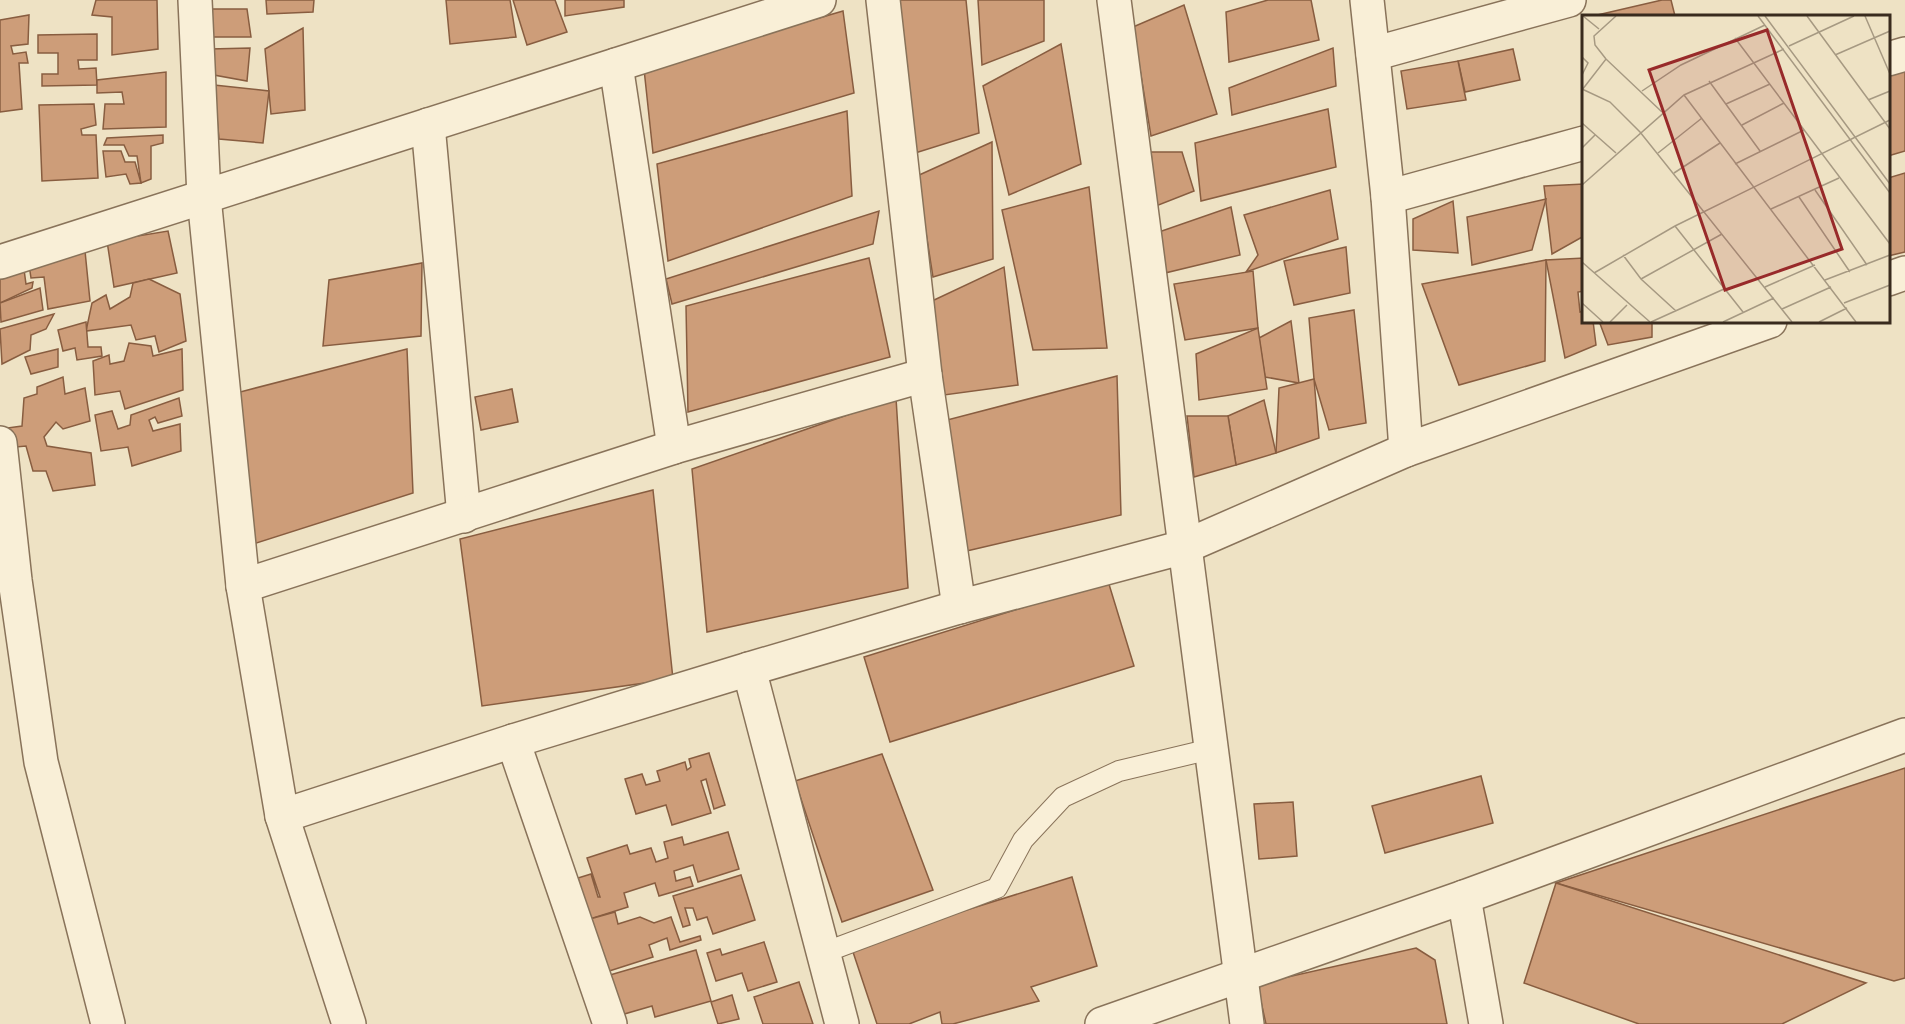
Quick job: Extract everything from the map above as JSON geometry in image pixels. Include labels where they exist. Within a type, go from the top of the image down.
[{"type":"street","points":[[195,0],[204,197],[243,586],[282,816],[349,1024]]},
{"type":"street","points":[[0,262],[819,0]]},
{"type":"street","points":[[883,0],[925,375],[959,607]]},
{"type":"street","points":[[1114,0],[1247,1024]]},
{"type":"street","points":[[1367,0],[1388,197],[1406,450]]},
{"type":"street","points":[[1373,54],[1569,0]]},
{"type":"street","points":[[1890,58],[1905,54]]},
{"type":"street","points":[[616,65],[674,447]]},
{"type":"street","points":[[428,125],[464,516]]},
{"type":"street","points":[[1388,197],[1582,144]]},
{"type":"street","points":[[1890,278],[1905,273]]},
{"type":"street","points":[[282,816],[513,741],[749,669],[959,607],[1184,547],[1406,450],[1767,322]]},
{"type":"street","points":[[243,586],[674,447],[925,375]]},
{"type":"street","points":[[0,443],[15,580],[41,762],[108,1024]]},
{"type":"street","points":[[749,669],[842,1024]]},
{"type":"street","points":[[1101,1024],[1241,977],[1464,897],[1905,735]]},
{"type":"street","points":[[513,741],[610,1024]]},
{"type":"street","points":[[1464,897],[1486,1024]]},
{"type":"lane","points":[[823,953],[997,888],[1023,840],[1063,797],[1119,771],[1211,749]]},
{"type":"building","points":[[96,0],[157,0],[158,49],[112,55],[112,17],[92,15]]},
{"type":"building","points":[[266,0],[314,0],[313,12],[267,14]]},
{"type":"building","points":[[446,0],[510,0],[516,37],[450,44]]},
{"type":"building","points":[[513,0],[555,0],[567,32],[527,45]]},
{"type":"building","points":[[565,0],[624,0],[624,7],[565,16]]},
{"type":"building","points":[[895,0],[966,0],[979,133],[912,154]]},
{"type":"building","points":[[978,0],[1044,0],[1044,41],[982,65]]},
{"type":"building","points":[[1268,0],[1311,0],[1319,40],[1229,62],[1226,12]]},
{"type":"building","points":[[1671,0],[1675,15],[1597,15]]},
{"type":"building","points":[[1184,5],[1217,114],[1151,136],[1133,27]]},
{"type":"building","points":[[212,9],[247,9],[251,37],[213,37]]},
{"type":"building","points":[[843,11],[854,93],[653,153],[644,69]]},
{"type":"building","points":[[29,15],[28,44],[11,46],[13,54],[26,52],[28,63],[19,63],[22,109],[0,112],[0,20]]},
{"type":"building","points":[[303,28],[305,110],[271,114],[265,49]]},
{"type":"building","points":[[97,34],[97,60],[78,60],[79,69],[96,68],[97,85],[42,86],[42,74],[58,74],[58,53],[38,53],[38,35]]},
{"type":"building","points":[[1061,44],[1081,164],[1009,195],[983,86]]},
{"type":"building","points":[[250,48],[247,81],[214,75],[210,49]]},
{"type":"building","points":[[1333,48],[1336,86],[1232,115],[1229,88]]},
{"type":"building","points":[[1513,49],[1520,80],[1465,92],[1458,61]]},
{"type":"building","points":[[1458,61],[1466,100],[1407,109],[1401,71]]},
{"type":"building","points":[[1905,68],[1905,151],[1890,155],[1890,72]]},
{"type":"building","points":[[166,72],[166,127],[103,129],[105,104],[124,104],[122,92],[97,93],[97,80]]},
{"type":"building","points":[[214,85],[269,91],[263,143],[219,139]]},
{"type":"building","points":[[94,104],[96,125],[81,129],[82,135],[96,135],[98,178],[42,181],[39,105]]},
{"type":"building","points":[[1328,109],[1336,167],[1201,201],[1195,143]]},
{"type":"building","points":[[847,111],[852,196],[668,261],[657,164]]},
{"type":"building","points":[[163,135],[163,143],[151,146],[151,179],[141,183],[137,156],[129,156],[124,145],[104,145],[107,138]]},
{"type":"building","points":[[992,142],[993,259],[933,277],[917,176]]},
{"type":"building","points":[[103,151],[121,151],[125,162],[135,162],[141,183],[130,184],[126,174],[106,177]]},
{"type":"building","points":[[1151,152],[1182,152],[1194,191],[1156,206]]},
{"type":"building","points":[[1905,173],[1905,252],[1890,256],[1890,177]]},
{"type":"building","points":[[1582,184],[1582,237],[1552,254],[1544,186]]},
{"type":"building","points":[[1089,187],[1107,348],[1033,350],[1002,210]]},
{"type":"building","points":[[1330,190],[1338,239],[1246,272],[1258,255],[1244,215]]},
{"type":"building","points":[[1546,199],[1532,250],[1472,265],[1467,217]]},
{"type":"building","points":[[1453,201],[1458,253],[1413,250],[1413,219]]},
{"type":"building","points":[[1231,207],[1240,255],[1165,273],[1156,233]]},
{"type":"building","points":[[879,211],[873,244],[672,304],[666,279]]},
{"type":"building","points":[[168,231],[177,273],[114,287],[107,241]]},
{"type":"building","points":[[1346,247],[1350,293],[1294,305],[1284,261]]},
{"type":"building","points":[[85,251],[90,301],[48,309],[44,277],[31,278],[28,258]]},
{"type":"building","points":[[22,255],[26,284],[33,282],[32,288],[0,303],[0,265]]},
{"type":"building","points":[[869,258],[890,357],[688,412],[686,306]]},
{"type":"building","points":[[1582,258],[1582,291],[1578,292],[1580,312],[1582,312],[1582,322],[1593,322],[1596,345],[1565,358],[1546,260]]},
{"type":"building","points":[[1546,260],[1545,361],[1459,385],[1422,284]]},
{"type":"building","points":[[422,263],[421,336],[323,346],[329,280]]},
{"type":"building","points":[[1004,267],[1018,385],[944,395],[932,301]]},
{"type":"building","points":[[1253,271],[1258,328],[1185,340],[1174,284]]},
{"type":"building","points":[[149,279],[180,294],[186,341],[159,352],[155,336],[136,340],[131,325],[86,331],[92,303],[106,295],[110,309],[130,297],[133,283]]},
{"type":"building","points":[[40,288],[43,310],[1,322],[0,303]]},
{"type":"building","points":[[1354,310],[1366,423],[1329,430],[1314,379],[1309,318]]},
{"type":"building","points":[[54,314],[46,329],[31,335],[30,350],[2,364],[0,329]]},
{"type":"building","points":[[1291,321],[1299,383],[1265,377],[1259,338]]},
{"type":"building","points":[[86,322],[88,347],[101,347],[102,356],[77,360],[75,348],[63,351],[58,330]]},
{"type":"building","points":[[1599,322],[1652,322],[1652,337],[1608,345]]},
{"type":"building","points":[[1258,328],[1267,389],[1199,400],[1196,354]]},
{"type":"building","points":[[129,343],[151,346],[153,356],[182,349],[183,390],[125,409],[120,391],[95,395],[93,361],[109,355],[110,364],[124,361]]},
{"type":"building","points":[[58,349],[58,367],[31,374],[25,357]]},
{"type":"building","points":[[407,349],[413,493],[247,546],[240,392]]},
{"type":"building","points":[[1117,376],[1121,515],[958,553],[947,420]]},
{"type":"building","points":[[63,377],[65,394],[85,388],[90,421],[63,429],[56,422],[44,437],[47,446],[91,453],[95,485],[53,491],[46,471],[33,471],[26,446],[16,447],[7,428],[22,426],[24,398],[37,394],[37,387]]},
{"type":"building","points":[[1314,379],[1319,438],[1276,453],[1279,388]]},
{"type":"building","points":[[512,389],[518,422],[481,430],[475,397]]},
{"type":"building","points":[[179,398],[182,416],[158,423],[155,417],[149,420],[153,431],[180,424],[181,451],[132,466],[128,447],[101,451],[95,415],[112,411],[118,429],[130,425],[131,415]]},
{"type":"building","points":[[896,398],[908,588],[707,632],[692,469]]},
{"type":"building","points":[[1264,400],[1276,453],[1236,465],[1228,416]]},
{"type":"building","points":[[1187,416],[1228,416],[1236,465],[1194,477]]},
{"type":"building","points":[[653,490],[673,679],[482,706],[460,539]]},
{"type":"building","points":[[1108,581],[1134,666],[890,742],[864,657]]},
{"type":"building","points":[[709,753],[725,805],[714,809],[706,779],[701,781],[711,813],[672,825],[666,805],[636,814],[625,779],[642,774],[646,785],[660,781],[657,771],[685,762],[687,770],[691,767],[689,759]]},
{"type":"building","points":[[882,754],[933,890],[842,922],[795,781]]},
{"type":"building","points":[[1905,768],[1905,978],[1894,981],[1556,883]]},
{"type":"building","points":[[1481,776],[1493,823],[1385,853],[1372,806]]},
{"type":"building","points":[[1293,802],[1297,856],[1259,859],[1254,804]]},
{"type":"building","points":[[728,832],[739,869],[698,882],[693,865],[674,871],[676,881],[690,877],[693,886],[659,896],[655,883],[624,893],[628,907],[590,919],[578,878],[591,874],[598,897],[600,897],[587,858],[627,845],[630,854],[651,848],[656,862],[668,858],[664,842],[682,837],[684,845]]},
{"type":"building","points":[[741,875],[755,920],[713,934],[707,917],[697,920],[693,908],[685,908],[690,925],[683,927],[673,896]]},
{"type":"building","points":[[1072,877],[1097,966],[1031,987],[1039,1001],[953,1024],[942,1024],[940,1012],[909,1024],[877,1024],[851,946]]},
{"type":"building","points":[[1556,883],[1866,983],[1782,1024],[1639,1024],[1524,983]]},
{"type":"building","points":[[615,912],[618,924],[640,917],[654,923],[671,917],[680,942],[700,936],[701,940],[670,950],[667,938],[649,945],[653,957],[603,973],[590,919]]},
{"type":"building","points":[[764,942],[777,982],[748,991],[742,973],[716,981],[707,953],[720,949],[722,955]]},
{"type":"building","points":[[1416,948],[1435,960],[1447,1024],[1266,1024],[1257,984]]},
{"type":"building","points":[[696,950],[711,1001],[655,1017],[652,1006],[614,1017],[603,977]]},
{"type":"building","points":[[799,982],[813,1024],[763,1024],[754,997]]},
{"type":"building","points":[[732,995],[739,1019],[718,1024],[711,1002]]}]
